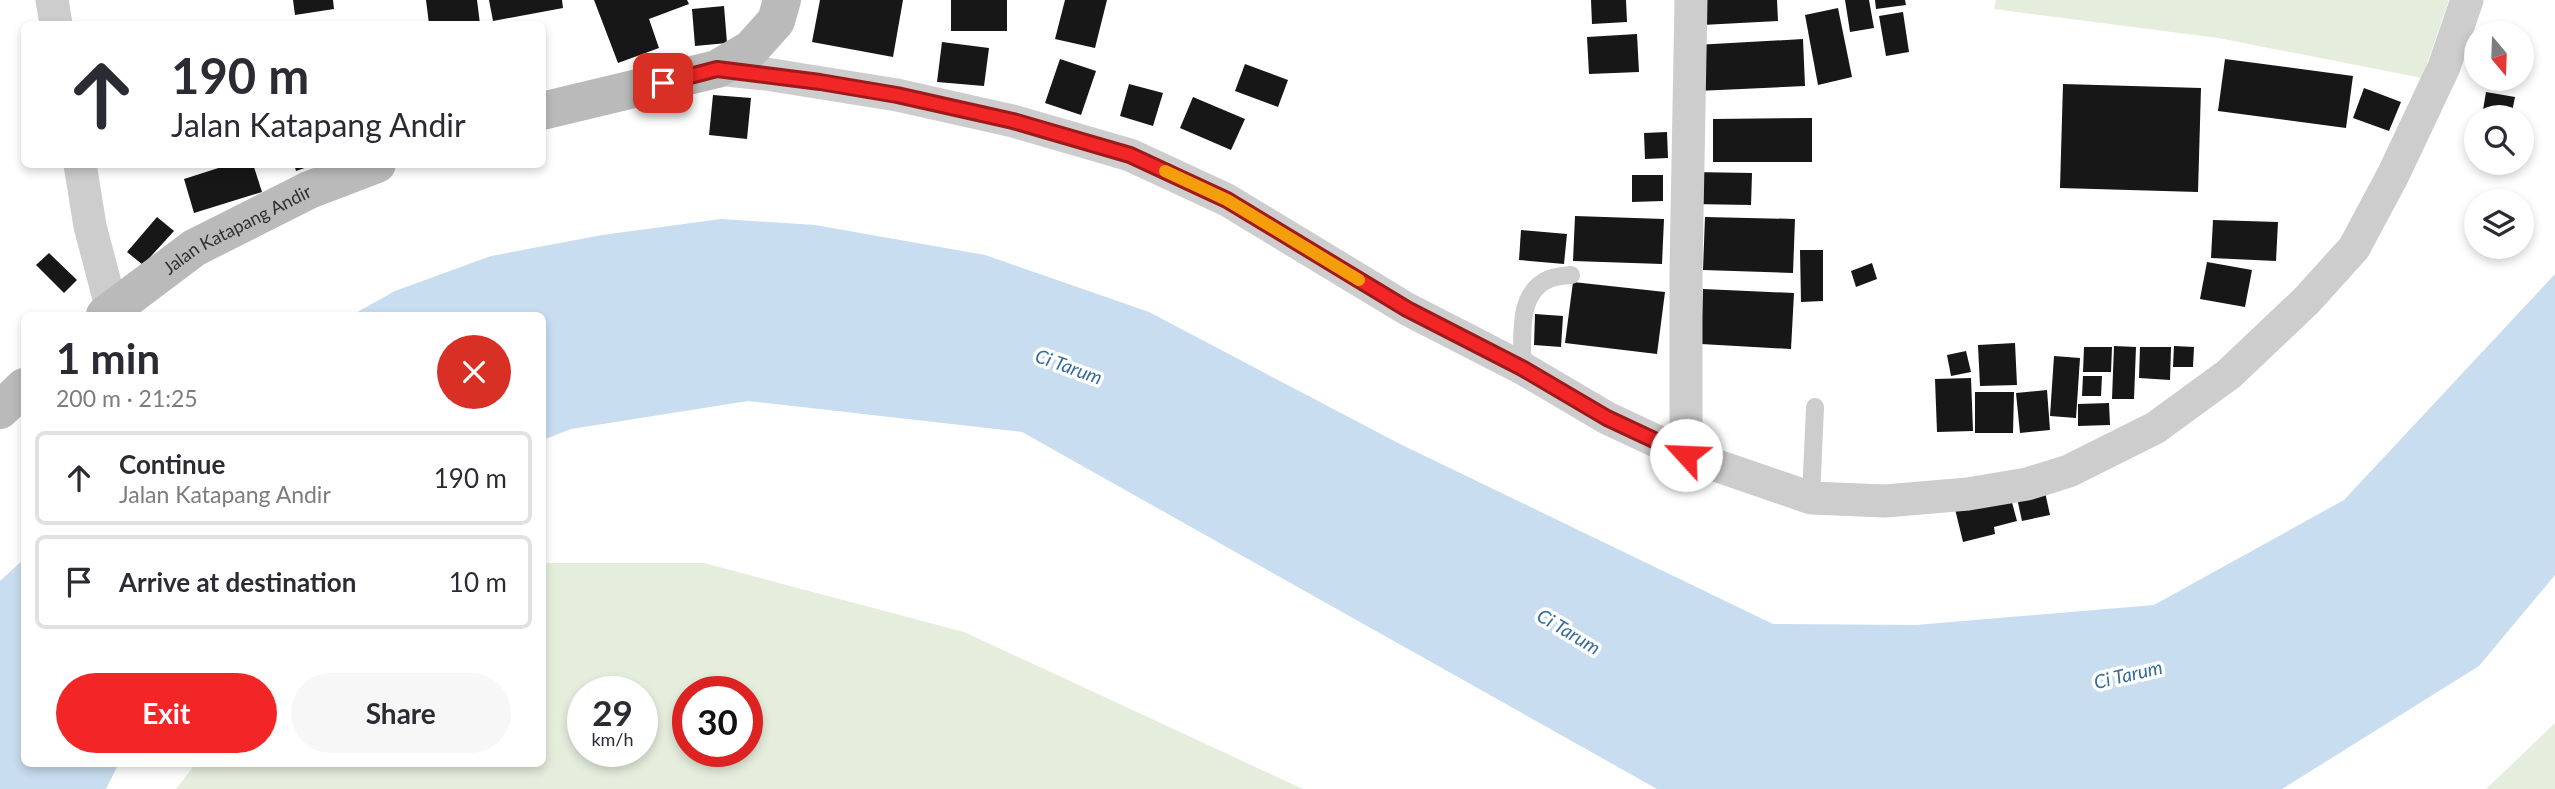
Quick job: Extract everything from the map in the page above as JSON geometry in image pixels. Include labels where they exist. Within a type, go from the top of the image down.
[{"type":"street","points":[[52,0],[56,21]]},
{"type":"street","points":[[546,110],[717,69],[751,49],[776,21],[782,0]]},
{"type":"street","points":[[1686,455],[1691,0]]},
{"type":"street","points":[[717,69],[897,95],[1013,121],[1130,155],[1227,200],[1407,309],[1522,368],[1607,418],[1686,455],[1811,498],[1885,501],[1968,494],[2027,484],[2069,471],[2155,428],[2229,374],[2307,300],[2354,248],[2393,175],[2444,67],[2467,0]]},
{"type":"street","points":[[81,168],[108,312]]},
{"type":"street","name":"Jalan Katapang Andir","points":[[108,312],[194,248],[309,190],[367,168]]},
{"type":"street","points":[[0,410],[21,390]]},
{"type":"lane","points":[[1522,368],[1523,320],[1528,300],[1537,287],[1550,278],[1571,275]]},
{"type":"lane","points":[[1811,498],[1815,407]]},
{"type":"green space","points":[[1996,0],[2449,0],[2422,78],[2218,38],[1994,9]]},
{"type":"green space","points":[[546,563],[704,563],[964,632],[1303,789],[176,789],[193,767],[546,767]]},
{"type":"green space","points":[[2555,723],[2555,789],[2486,789]]},
{"type":"water","name":"Ci Tarum","points":[[721,219],[815,225],[985,255],[1149,312],[1400,444],[1773,624],[1916,625],[2154,605],[2344,500],[2555,274],[2555,575],[2479,666],[2282,789],[1657,789],[1022,432],[748,401],[571,429],[546,439],[546,312],[357,312],[395,291],[491,256],[602,235]]},
{"type":"water","points":[[21,562],[21,767],[117,767],[106,789],[0,789],[0,581]]},
{"type":"building","points":[[293,0],[333,0],[334,9],[295,15]]},
{"type":"building","points":[[426,0],[477,0],[480,21],[429,21]]},
{"type":"building","points":[[489,0],[562,0],[563,8],[493,21]]},
{"type":"building","points":[[594,0],[687,0],[689,4],[649,19],[659,48],[618,63]]},
{"type":"building","points":[[820,0],[903,0],[893,57],[812,42]]},
{"type":"building","points":[[951,0],[1007,0],[1007,31],[951,31]]},
{"type":"building","points":[[1065,0],[1107,0],[1095,48],[1055,39]]},
{"type":"building","points":[[1591,0],[1626,0],[1627,22],[1592,24]]},
{"type":"building","points":[[1701,0],[1777,0],[1778,21],[1702,25]]},
{"type":"building","points":[[1845,0],[1869,0],[1874,28],[1850,32]]},
{"type":"building","points":[[1875,0],[1905,0],[1906,5],[1876,9]]},
{"type":"building","points":[[724,6],[727,43],[695,46],[692,9]]},
{"type":"building","points":[[1838,8],[1852,77],[1818,85],[1805,15]]},
{"type":"building","points":[[1903,12],[1909,52],[1886,56],[1879,16]]},
{"type":"building","points":[[1637,34],[1639,72],[1589,74],[1587,37]]},
{"type":"building","points":[[1803,39],[1805,86],[1697,91],[1695,45]]},
{"type":"building","points":[[942,42],[989,48],[984,86],[937,82]]},
{"type":"building","points":[[1060,59],[1096,71],[1081,115],[1045,103]]},
{"type":"building","points":[[2225,59],[2353,76],[2346,128],[2218,111]]},
{"type":"building","points":[[1245,64],[1288,80],[1278,107],[1235,91]]},
{"type":"building","points":[[1129,84],[1163,93],[1153,126],[1120,116]]},
{"type":"building","points":[[2063,84],[2201,88],[2198,192],[2060,188]]},
{"type":"building","points":[[2364,88],[2401,102],[2389,131],[2353,118]]},
{"type":"building","points":[[2486,92],[2515,97],[2513,105],[2484,105]]},
{"type":"building","points":[[713,95],[751,98],[747,139],[709,135]]},
{"type":"building","points":[[1193,97],[1245,119],[1231,150],[1180,128]]},
{"type":"building","points":[[1812,118],[1812,162],[1713,162],[1713,119]]},
{"type":"building","points":[[1667,132],[1668,158],[1645,159],[1644,133]]},
{"type":"building","points":[[218,168],[254,168],[262,192],[194,213],[184,179]]},
{"type":"building","points":[[1692,172],[1752,173],[1751,205],[1692,204]]},
{"type":"building","points":[[1632,175],[1663,175],[1663,201],[1632,202]]},
{"type":"building","points":[[1575,216],[1664,219],[1662,264],[1573,261]]},
{"type":"building","points":[[157,217],[174,231],[143,265],[127,252]]},
{"type":"building","points":[[1705,217],[1795,219],[1793,273],[1703,270]]},
{"type":"building","points":[[2213,220],[2278,222],[2276,261],[2211,258]]},
{"type":"building","points":[[1521,230],[1567,234],[1564,264],[1519,260]]},
{"type":"building","points":[[1800,250],[1823,250],[1823,301],[1801,302]]},
{"type":"building","points":[[49,253],[77,280],[64,293],[36,265]]},
{"type":"building","points":[[2207,262],[2252,270],[2245,307],[2200,299]]},
{"type":"building","points":[[1872,263],[1877,279],[1856,287],[1851,271]]},
{"type":"building","points":[[1573,282],[1665,292],[1657,354],[1565,343]]},
{"type":"building","points":[[1703,289],[1794,293],[1791,349],[1701,344]]},
{"type":"building","points":[[1535,314],[1563,316],[1561,347],[1534,345]]},
{"type":"building","points":[[2015,343],[2017,385],[1980,386],[1978,345]]},
{"type":"building","points":[[2114,346],[2136,347],[2134,399],[2112,399]]},
{"type":"building","points":[[2174,346],[2194,347],[2193,367],[2173,367]]},
{"type":"building","points":[[2084,347],[2112,347],[2111,372],[2083,372]]},
{"type":"building","points":[[2140,347],[2171,347],[2170,380],[2139,378]]},
{"type":"building","points":[[1966,351],[1971,372],[1951,376],[1947,355]]},
{"type":"building","points":[[2054,356],[2080,358],[2076,418],[2050,416]]},
{"type":"building","points":[[2083,376],[2102,376],[2101,396],[2082,396]]},
{"type":"building","points":[[1971,378],[1973,431],[1937,432],[1935,379]]},
{"type":"building","points":[[2047,390],[2050,430],[2020,433],[2016,393]]},
{"type":"building","points":[[1975,392],[2014,392],[2013,433],[1975,433]]},
{"type":"building","points":[[2109,403],[2110,425],[2078,426],[2078,404]]},
{"type":"building","points":[[2043,483],[2050,515],[2022,521],[2015,489]]},
{"type":"building","points":[[2010,495],[2017,521],[1994,527],[1995,534],[1963,542],[1955,509]]},
{"type":"slow traffic","points":[[1165,171],[1227,200],[1359,280]]},
{"type":"route","points":[[663,83],[717,69],[820,82],[897,95],[1013,121],[1130,155],[1227,200],[1407,309],[1522,368],[1607,418],[1686,455]]}]
